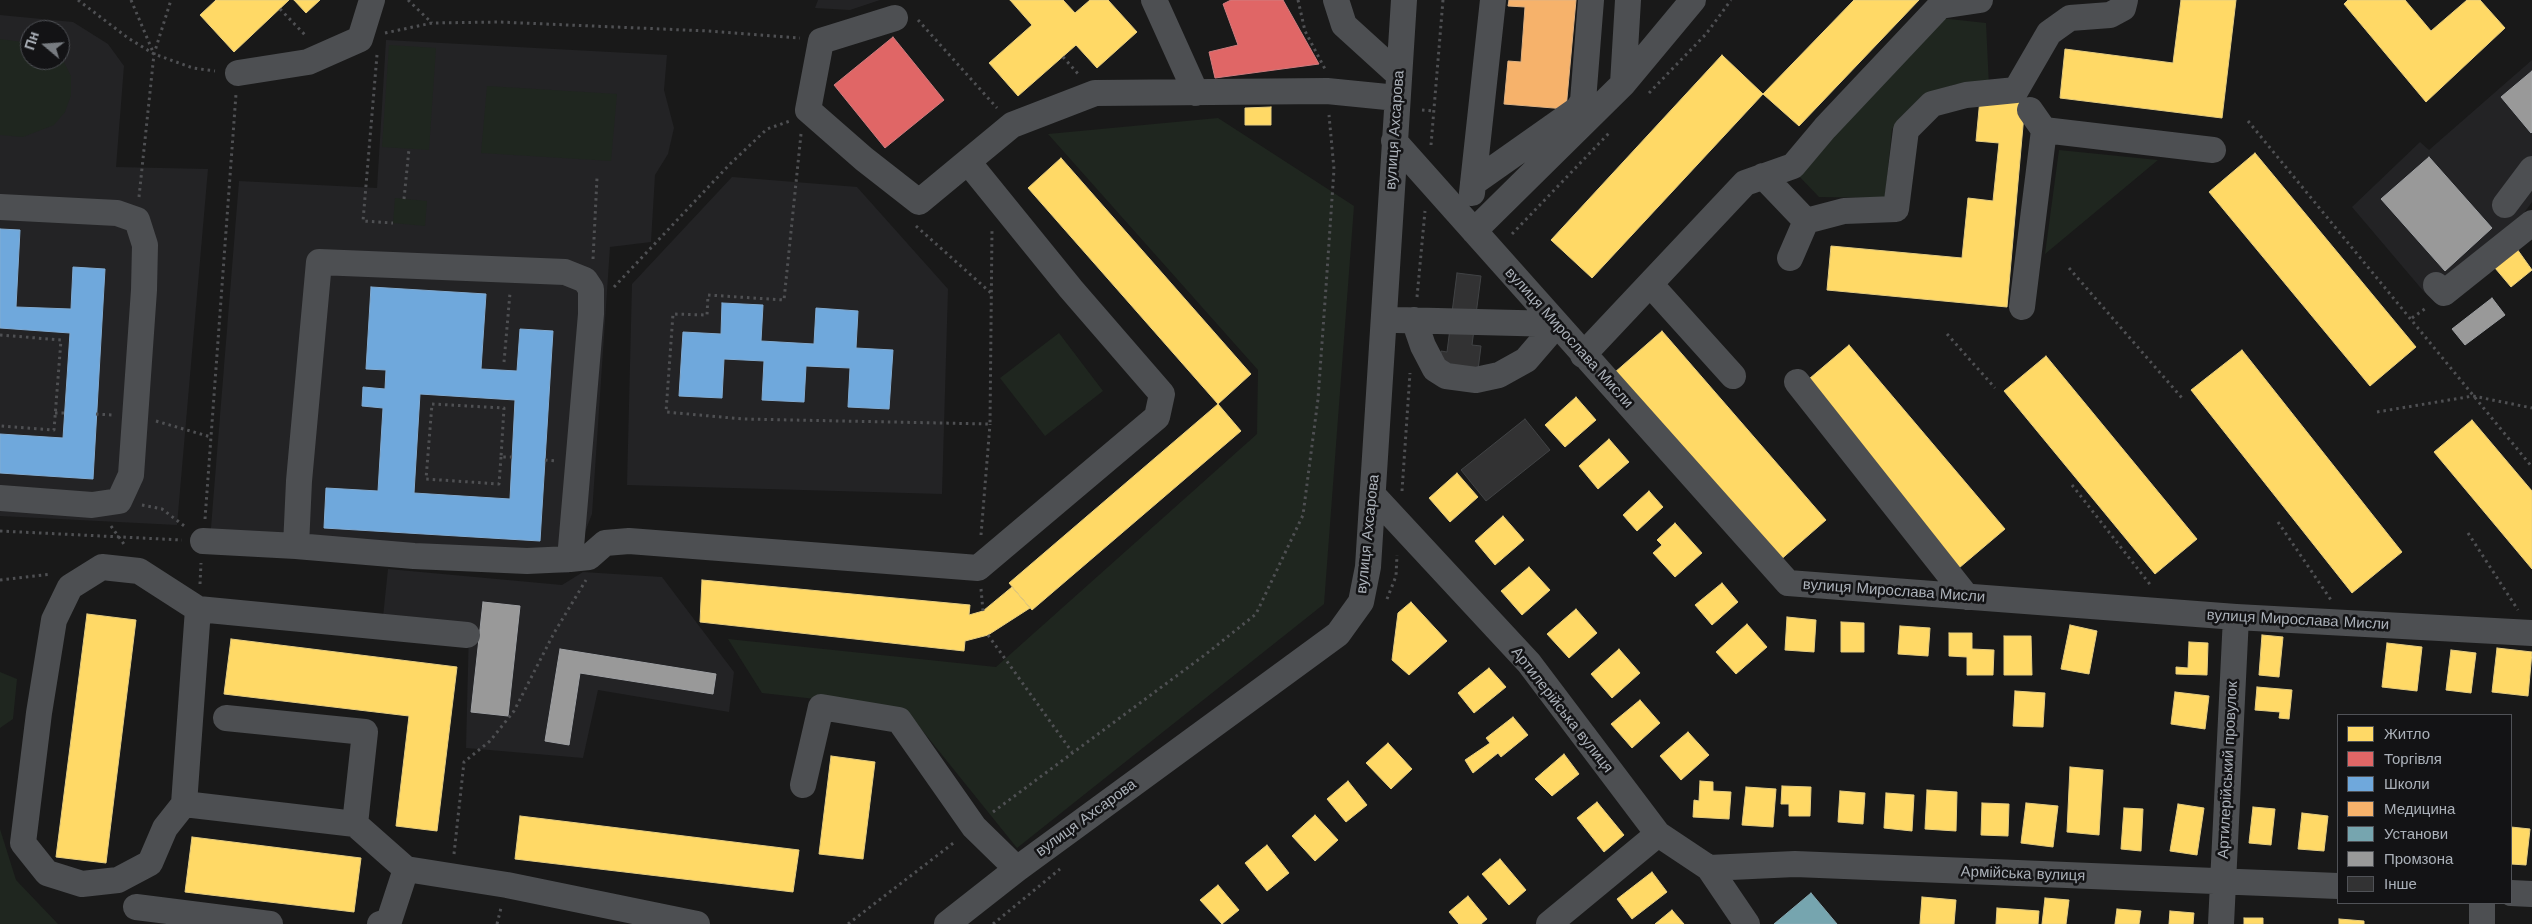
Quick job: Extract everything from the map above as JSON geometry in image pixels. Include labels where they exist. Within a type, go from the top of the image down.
[{"type":"street","points":[[238,74],[308,62],[324,55],[369,46],[372,0]]},
{"type":"street","points":[[1154,0],[1196,93]]},
{"type":"street","points":[[1336,0],[1344,25],[1398,86]]},
{"type":"street","name":"вулиця Ахсарова","points":[[947,924],[1017,869],[1338,634],[1361,602],[1368,567],[1404,0]]},
{"type":"street","points":[[1471,227],[1473,183],[1493,0]]},
{"type":"street","points":[[1473,183],[1578,109],[1583,101],[1591,0]]},
{"type":"street","points":[[1622,84],[1628,0]]},
{"type":"street","points":[[1471,227],[1622,84],[1693,0]]},
{"type":"street","points":[[1584,355],[1746,183],[1793,166],[1825,128],[1940,6],[1980,0]]},
{"type":"street","points":[[2022,307],[2027,105],[2049,33],[2070,18],[2110,15],[2124,8],[2126,0]]},
{"type":"street","points":[[904,16],[821,41],[808,110],[864,159],[919,202],[1012,125],[1095,93],[1326,91],[1398,86]]},
{"type":"street","points":[[1806,221],[1844,211],[1896,208],[1906,130],[1932,104],[1966,95],[2027,105],[2213,150]]},
{"type":"street","name":"вулиця Мирослава Мисли","points":[[1394,141],[1788,583],[2236,617],[2346,623],[2527,624]]},
{"type":"street","points":[[203,540],[424,557],[527,561],[579,558],[606,543],[629,541],[978,568],[1157,418],[1162,394],[1071,289],[968,162]]},
{"type":"street","points":[[2505,205],[2532,169]]},
{"type":"street","points":[[1763,176],[1806,221]]},
{"type":"street","points":[[0,207],[117,213],[137,220],[145,245],[131,476],[118,501],[92,505],[0,498]]},
{"type":"street","points":[[1790,258],[1806,221]]},
{"type":"street","points":[[2436,285],[2444,293],[2532,223]]},
{"type":"street","points":[[296,546],[299,481],[319,262],[565,272],[585,280],[591,302],[579,558]]},
{"type":"street","points":[[1650,284],[1733,376]]},
{"type":"street","points":[[1384,320],[1557,324]]},
{"type":"street","points":[[1414,320],[1423,346],[1435,369],[1446,376],[1476,380],[1499,375],[1526,360],[1557,324]]},
{"type":"street","points":[[1796,382],[1967,597]]},
{"type":"street","name":"Артилерійська вулиця","points":[[1373,495],[1529,663],[1658,834],[1709,868],[1747,924]]},
{"type":"street","points":[[198,609],[184,804],[165,828],[150,863],[118,880],[82,884],[47,873],[23,843],[39,713],[54,620],[70,587],[102,567],[139,572],[198,609],[466,635]]},
{"type":"street","name":"Артилерійський провулок","points":[[2221,924],[2236,617]]},
{"type":"street","points":[[803,786],[821,706],[899,720],[974,826],[1017,869]]},
{"type":"street","points":[[226,718],[364,732],[355,824]]},
{"type":"street","points":[[184,804],[355,824],[406,869],[507,885],[697,924]]},
{"type":"street","points":[[1549,924],[1658,834]]},
{"type":"street","name":"Армійська вулиця","points":[[1709,868],[1795,864],[2337,886]]},
{"type":"street","points":[[380,924],[389,921],[406,869]]},
{"type":"street","points":[[2512,893],[2532,894]]},
{"type":"street","points":[[2482,904],[2482,924]]},
{"type":"street","points":[[136,907],[270,924]]},
{"type":"path","points":[[78,0],[128,38],[154,54],[193,68],[238,74],[198,609]]},
{"type":"path","points":[[131,0],[154,54]]},
{"type":"path","points":[[137,220],[140,169],[154,54],[171,0]]},
{"type":"path","points":[[408,0],[432,23]]},
{"type":"path","points":[[848,924],[974,826],[1206,654],[1256,614],[1303,515],[1318,399],[1334,169],[1325,68],[1305,31],[1298,0]]},
{"type":"path","points":[[1431,145],[1443,0]]},
{"type":"path","points":[[280,9],[324,55]]},
{"type":"path","points":[[904,16],[1012,125]]},
{"type":"path","points":[[393,223],[363,221],[369,46],[432,23],[499,22],[708,31],[790,36],[821,41]]},
{"type":"path","points":[[1422,110],[1434,111]]},
{"type":"path","points":[[591,302],[625,273],[767,128],[794,120]]},
{"type":"path","points":[[2248,121],[2532,467]]},
{"type":"path","points":[[802,126],[794,182],[784,300],[708,295],[708,315],[673,314],[666,412],[743,419],[990,424]]},
{"type":"path","points":[[404,199],[409,149]]},
{"type":"path","points":[[591,302],[597,178]]},
{"type":"path","points":[[1414,320],[1425,210]]},
{"type":"path","points":[[912,222],[991,293]]},
{"type":"path","points":[[983,611],[978,568],[990,424],[992,228]]},
{"type":"path","points":[[2069,268],[2182,398]]},
{"type":"path","points":[[504,362],[512,270]]},
{"type":"path","points":[[1947,334],[1995,388]]},
{"type":"path","points":[[0,335],[61,340],[54,430],[0,426]]},
{"type":"path","points":[[1385,606],[1396,576],[1411,369]]},
{"type":"path","points":[[2377,412],[2473,396],[2532,408]]},
{"type":"path","points":[[432,404],[504,408],[501,456],[499,484],[426,479],[432,404]]},
{"type":"path","points":[[55,413],[65,413]]},
{"type":"path","points":[[135,416],[211,437]]},
{"type":"path","points":[[501,456],[512,457]]},
{"type":"path","points":[[2072,485],[2172,612]]},
{"type":"path","points":[[118,501],[162,508],[203,540]]},
{"type":"path","points":[[2278,522],[2346,623]]},
{"type":"path","points":[[0,530],[203,540]]},
{"type":"path","points":[[2468,533],[2527,624]]},
{"type":"path","points":[[452,877],[464,762],[490,741],[514,711],[554,633],[588,576],[579,558]]},
{"type":"path","points":[[988,635],[1072,752]]},
{"type":"path","points":[[993,924],[1063,867]]},
{"type":"shaded area","points":[[818,0],[880,0],[850,10],[815,8]]},
{"type":"shaded area","points":[[0,15],[52,20],[20,20],[20,70],[70,70],[70,22],[108,44],[124,66],[116,167],[208,169],[177,525],[0,516]]},
{"type":"shaded area","points":[[1940,18],[1986,23],[1989,86],[1956,84],[1924,96],[1892,129],[1885,198],[1819,197],[1796,173]]},
{"type":"shaded area","points":[[0,39],[20,42],[20,70],[68,70],[71,76],[71,95],[65,112],[54,125],[23,137],[0,135]]},
{"type":"shaded area","points":[[386,40],[667,55],[664,90],[674,128],[668,154],[655,175],[651,242],[610,247],[592,514],[569,573],[209,552],[239,181],[377,188]]},
{"type":"shaded area","points":[[389,45],[436,48],[429,150],[382,147]]},
{"type":"shaded area","points":[[2532,60],[2532,202],[2521,217],[2425,293],[2352,207],[2420,142],[2429,150]]},
{"type":"shaded area","points":[[487,86],[617,94],[611,161],[481,153]]},
{"type":"shaded area","points":[[1218,118],[1354,206],[1324,604],[1017,848],[905,709],[762,693],[728,639],[996,667],[1257,434],[1258,370],[1048,134]]},
{"type":"shaded area","points":[[2059,150],[2158,160],[2045,254]]},
{"type":"shaded area","points":[[732,177],[857,187],[948,289],[942,494],[627,485],[632,284]]},
{"type":"shaded area","points":[[395,198],[427,201],[425,226],[393,223]]},
{"type":"shaded area","points":[[1059,333],[1103,391],[1045,436],[1000,378]]},
{"type":"shaded area","points":[[388,569],[562,585],[583,572],[662,577],[734,672],[729,712],[598,690],[583,758],[466,748],[469,628],[383,617]]},
{"type":"shaded area","points":[[0,672],[17,679],[13,719],[0,728]]},
{"type":"shaded area","points":[[0,829],[16,880],[58,924],[0,924]]},
{"type":"building: Житло","points":[[216,0],[289,0],[234,52],[200,15]]},
{"type":"building: Житло","points":[[294,0],[320,0],[306,13]]},
{"type":"building: Житло","points":[[1010,0],[1063,0],[1075,13],[1090,0],[1108,0],[1137,32],[1097,68],[1076,45],[1018,96],[989,63],[1032,25]]},
{"type":"building: Житло","points":[[1854,0],[1919,0],[1799,126],[1763,94]]},
{"type":"building: Житло","points":[[2181,0],[2236,0],[2222,118],[2060,98],[2065,49],[2173,63]]},
{"type":"building: Житло","points":[[2348,0],[2405,0],[2431,31],[2467,0],[2480,0],[2505,28],[2426,102],[2344,4]]},
{"type":"building: Житло","points":[[1722,55],[1763,94],[1592,278],[1551,240]]},
{"type":"building: Житло","points":[[1980,99],[2025,103],[2007,307],[1827,290],[1831,246],[1962,258],[1968,198],[1993,201],[1999,143],[1976,141]]},
{"type":"building: Житло","points":[[1271,107],[1271,125],[1245,125],[1245,108]]},
{"type":"building: Житло","points":[[2255,153],[2416,347],[2370,386],[2209,192]]},
{"type":"building: Житло","points":[[1061,158],[1251,374],[1218,404],[1028,188]]},
{"type":"building: Житло","points":[[2517,249],[2532,270],[2511,287],[2495,268]]},
{"type":"building: Житло","points":[[1662,331],[1826,520],[1778,562],[1614,373]]},
{"type":"building: Житло","points":[[1849,345],[2005,529],[1959,568],[1803,384]]},
{"type":"building: Житло","points":[[2242,350],[2402,552],[2352,593],[2191,390]]},
{"type":"building: Житло","points":[[2046,356],[2197,539],[2155,574],[2004,391]]},
{"type":"building: Житло","points":[[1576,397],[1596,420],[1565,447],[1545,425]]},
{"type":"building: Житло","points":[[1218,404],[1241,431],[1032,610],[1009,583]]},
{"type":"building: Житло","points":[[2472,420],[2532,491],[2532,569],[2434,452]]},
{"type":"building: Житло","points":[[1609,439],[1629,462],[1598,489],[1579,466]]},
{"type":"building: Житло","points":[[1457,473],[1478,497],[1450,522],[1429,498]]},
{"type":"building: Житло","points":[[1649,491],[1663,507],[1637,531],[1623,515]]},
{"type":"building: Житло","points":[[1503,516],[1524,540],[1495,565],[1475,541]]},
{"type":"building: Житло","points":[[1675,523],[1702,553],[1675,577],[1653,553],[1662,545],[1657,540]]},
{"type":"building: Житло","points":[[1529,567],[1550,590],[1522,615],[1501,591]]},
{"type":"building: Житло","points":[[702,580],[970,605],[969,615],[983,611],[1012,587],[1030,608],[988,635],[965,641],[964,651],[700,622]]},
{"type":"building: Житло","points":[[1722,583],[1738,602],[1712,625],[1695,605]]},
{"type":"building: Житло","points":[[1411,602],[1447,641],[1409,675],[1392,660],[1398,613]]},
{"type":"building: Житло","points":[[1576,609],[1597,633],[1569,658],[1547,634]]},
{"type":"building: Житло","points":[[87,614],[136,620],[106,863],[56,857]]},
{"type":"building: Житло","points":[[1787,617],[1816,620],[1814,652],[1785,650]]},
{"type":"building: Житло","points":[[1841,622],[1864,623],[1864,652],[1841,652]]},
{"type":"building: Житло","points":[[1747,624],[1767,647],[1736,674],[1716,652]]},
{"type":"building: Житло","points":[[2070,625],[2097,631],[2089,674],[2061,669]]},
{"type":"building: Житло","points":[[1900,626],[1930,628],[1928,656],[1898,654]]},
{"type":"building: Житло","points":[[1949,633],[1972,633],[1972,649],[1994,650],[1993,675],[1967,675],[1967,657],[1949,656]]},
{"type":"building: Житло","points":[[2262,635],[2283,637],[2279,677],[2259,675]]},
{"type":"building: Житло","points":[[2004,636],[2031,636],[2032,675],[2004,675]]},
{"type":"building: Житло","points":[[231,639],[457,667],[437,831],[396,826],[409,716],[224,694]]},
{"type":"building: Житло","points":[[2189,642],[2208,643],[2207,675],[2176,674],[2176,667],[2188,668]]},
{"type":"building: Житло","points":[[2387,643],[2422,647],[2417,691],[2382,687]]},
{"type":"building: Житло","points":[[2497,648],[2532,652],[2528,696],[2492,692]]},
{"type":"building: Житло","points":[[1619,649],[1640,673],[1612,698],[1591,674]]},
{"type":"building: Житло","points":[[2451,650],[2476,653],[2471,693],[2446,690]]},
{"type":"building: Житло","points":[[1489,668],[1506,687],[1474,713],[1458,693]]},
{"type":"building: Житло","points":[[2257,687],[2292,690],[2289,719],[2279,718],[2280,712],[2255,710]]},
{"type":"building: Житло","points":[[2015,691],[2045,693],[2043,727],[2013,726]]},
{"type":"building: Житло","points":[[2175,692],[2209,696],[2205,729],[2171,724]]},
{"type":"building: Житло","points":[[1640,700],[1660,723],[1632,748],[1611,724]]},
{"type":"building: Житло","points":[[1513,717],[1528,735],[1501,757],[1498,753],[1473,773],[1465,760],[1490,743],[1486,738]]},
{"type":"building: Житло","points":[[1688,732],[1709,755],[1681,780],[1660,756]]},
{"type":"building: Житло","points":[[1388,743],[1412,769],[1391,789],[1366,763]]},
{"type":"building: Житло","points":[[1564,754],[1579,774],[1552,796],[1535,779]]},
{"type":"building: Житло","points":[[831,756],[875,762],[863,859],[819,854]]},
{"type":"building: Житло","points":[[2070,767],[2103,770],[2099,835],[2067,832]]},
{"type":"building: Житло","points":[[1348,781],[1367,805],[1346,822],[1327,799]]},
{"type":"building: Житло","points":[[1700,781],[1713,782],[1713,791],[1731,792],[1729,819],[1693,817],[1694,800],[1699,801]]},
{"type":"building: Житло","points":[[1782,786],[1811,787],[1810,816],[1789,816],[1789,804],[1781,804]]},
{"type":"building: Житло","points":[[1746,787],[1776,789],[1773,827],[1742,825]]},
{"type":"building: Житло","points":[[1927,790],[1957,792],[1956,831],[1925,829]]},
{"type":"building: Житло","points":[[1840,791],[1865,793],[1863,824],[1838,822]]},
{"type":"building: Житло","points":[[1886,793],[1914,795],[1912,831],[1884,828]]},
{"type":"building: Житло","points":[[1597,802],[1624,835],[1604,852],[1577,818]]},
{"type":"building: Житло","points":[[1982,803],[2009,804],[2008,836],[1981,835]]},
{"type":"building: Житло","points":[[2026,803],[2058,806],[2053,847],[2021,843]]},
{"type":"building: Житло","points":[[2178,804],[2204,808],[2197,855],[2170,851]]},
{"type":"building: Житло","points":[[2253,807],[2275,809],[2271,845],[2249,843]]},
{"type":"building: Житло","points":[[2124,808],[2143,809],[2141,851],[2121,849]]},
{"type":"building: Житло","points":[[2302,813],[2328,816],[2324,851],[2298,849]]},
{"type":"building: Житло","points":[[1315,815],[1338,840],[1315,861],[1292,836]]},
{"type":"building: Житло","points":[[520,816],[799,850],[793,892],[515,859]]},
{"type":"building: Житло","points":[[2512,827],[2530,829],[2526,865],[2512,864]]},
{"type":"building: Житло","points":[[192,837],[361,858],[354,912],[185,892]]},
{"type":"building: Житло","points":[[1267,845],[1289,873],[1267,891],[1245,863]]},
{"type":"building: Житло","points":[[1500,859],[1526,890],[1509,905],[1482,874]]},
{"type":"building: Житло","points":[[1652,872],[1667,892],[1632,919],[1617,899]]},
{"type":"building: Житло","points":[[1218,885],[1239,910],[1222,924],[1200,900]]},
{"type":"building: Житло","points":[[1468,896],[1487,919],[1481,924],[1459,924],[1449,912]]},
{"type":"building: Житло","points":[[1922,897],[1956,900],[1954,924],[1920,924]]},
{"type":"building: Житло","points":[[2045,898],[2069,900],[2066,924],[2042,924]]},
{"type":"building: Житло","points":[[1997,908],[2039,911],[2038,924],[1996,924]]},
{"type":"building: Житло","points":[[2117,909],[2141,911],[2139,924],[2115,924]]},
{"type":"building: Житло","points":[[1672,910],[1684,924],[1655,924]]},
{"type":"building: Житло","points":[[2170,911],[2194,913],[2193,924],[2169,924]]},
{"type":"building: Житло","points":[[2244,918],[2263,918],[2263,924],[2244,924]]},
{"type":"building: Житло","points":[[2339,919],[2364,921],[2364,924],[2339,924]]},
{"type":"building: Торгівля","points":[[1231,0],[1283,0],[1319,64],[1215,78],[1209,52],[1238,45],[1223,4]]},
{"type":"building: Торгівля","points":[[893,37],[944,100],[885,148],[834,85]]},
{"type":"building: Школи","points":[[0,229],[20,230],[16,307],[71,309],[73,267],[105,269],[93,479],[0,473],[0,434],[63,438],[70,333],[0,328]]},
{"type":"building: Школи","points":[[371,287],[486,294],[481,369],[517,371],[520,329],[553,331],[540,541],[324,528],[326,488],[378,491],[383,408],[362,406],[363,387],[385,389],[386,370],[366,369]],"holes":[[[420,394],[515,400],[510,499],[414,493]]]},
{"type":"building: Школи","points":[[722,303],[763,305],[761,341],[814,344],[816,308],[858,311],[856,348],[893,350],[889,409],[848,407],[850,368],[806,366],[804,402],[762,400],[764,361],[724,359],[722,398],[679,396],[683,332],[721,334]]},
{"type":"building: Медицина","points":[[1509,0],[1576,0],[1566,109],[1504,104],[1508,61],[1521,62],[1525,7],[1508,6]]},
{"type":"building: Установи","points":[[1811,893],[1837,924],[1774,924]]},
{"type":"building: Промзона","points":[[2532,71],[2532,132],[2531,133],[2501,97]]},
{"type":"building: Промзона","points":[[2429,157],[2492,228],[2445,271],[2381,199]]},
{"type":"building: Промзона","points":[[2492,298],[2505,315],[2465,345],[2452,329]]},
{"type":"building: Промзона","points":[[483,602],[520,606],[508,716],[471,712]]},
{"type":"building: Промзона","points":[[560,649],[716,674],[713,694],[580,673],[569,745],[545,741]]},
{"type":"building: Інше","points":[[1457,273],[1481,276],[1472,345],[1481,346],[1478,370],[1440,365],[1441,351],[1447,352]]},
{"type":"building: Інше","points":[[1525,419],[1550,450],[1486,501],[1461,470]]}]
